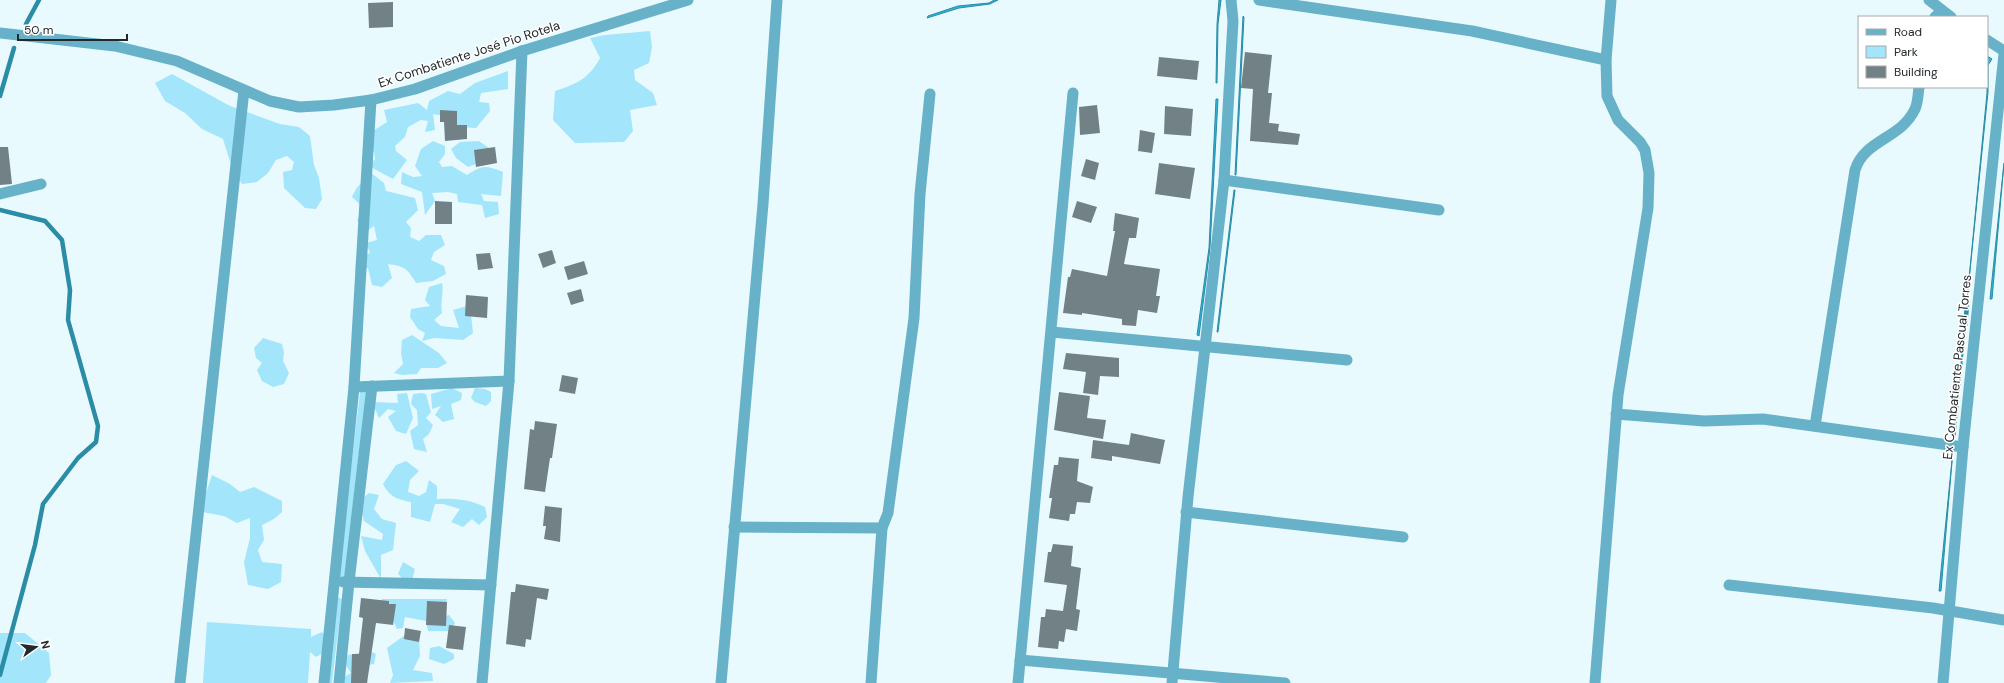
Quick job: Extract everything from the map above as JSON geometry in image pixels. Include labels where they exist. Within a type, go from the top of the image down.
[{"type":"street","name":"Ex Combatiente José Pio Rotela","points":[[0,33],[115,46],[177,61],[270,100],[299,107],[334,105],[371,100],[415,89],[522,51],[688,0]]},
{"type":"street","points":[[721,683],[762,211],[777,0]]},
{"type":"street","points":[[1173,678],[1186,512],[1224,180],[1233,21],[1231,0]]},
{"type":"street","points":[[1259,0],[1472,31],[1606,60]]},
{"type":"street","points":[[1596,683],[1616,414],[1648,208],[1649,173],[1645,150],[1640,142],[1618,120],[1611,108],[1607,96],[1606,60],[1611,0]]},
{"type":"street","points":[[1929,0],[1938,14]]},
{"type":"street","points":[[1988,41],[2004,51]]},
{"type":"street","points":[[482,683],[509,381],[522,51]]},
{"type":"street","name":"Ex Combatiente Pascual Torres","points":[[1943,683],[1962,447],[2004,54]]},
{"type":"street","points":[[1815,426],[1854,170],[1858,160],[1864,152],[1894,134],[1910,117],[1916,107],[1919,88]]},
{"type":"street","points":[[180,683],[244,90]]},
{"type":"street","points":[[1018,683],[1052,332],[1072,93]]},
{"type":"street","points":[[871,683],[882,528],[888,513],[913,326],[920,194],[930,94]]},
{"type":"street","points":[[324,683],[354,387],[371,100]]},
{"type":"street","points":[[1224,180],[1439,210]]},
{"type":"street","points":[[0,194],[42,184]]},
{"type":"street","points":[[1052,332],[1347,360]]},
{"type":"street","points":[[354,387],[509,381]]},
{"type":"street","points":[[339,683],[349,582],[372,386]]},
{"type":"street","points":[[1616,414],[1704,421],[1763,419],[1962,447]]},
{"type":"street","points":[[1186,512],[1403,537]]},
{"type":"street","points":[[734,527],[882,528]]},
{"type":"street","points":[[334,582],[491,585]]},
{"type":"street","points":[[1729,585],[1950,610],[2004,620]]},
{"type":"street","points":[[1020,660],[1173,678],[1285,683]]},
{"type":"green space","points":[[650,31],[652,47],[649,63],[634,70],[635,80],[653,93],[657,105],[630,110],[633,131],[624,142],[575,143],[553,120],[555,91],[581,80],[596,65],[600,58],[590,38],[605,35]]},
{"type":"green space","points":[[508,71],[508,89],[481,93],[479,102],[489,103],[490,111],[476,128],[460,127],[445,116],[433,114],[435,130],[425,132],[428,121],[421,120],[408,127],[405,137],[395,146],[396,151],[407,160],[393,179],[365,164],[375,160],[374,151],[364,156],[363,140],[387,122],[384,110],[418,103],[427,110],[429,101],[448,91],[460,94],[475,83]]},
{"type":"green space","points":[[172,74],[230,106],[280,124],[299,127],[310,136],[314,165],[319,178],[322,199],[316,209],[305,208],[284,188],[283,172],[292,170],[294,162],[287,156],[276,160],[268,173],[257,182],[242,184],[232,168],[223,139],[202,129],[185,113],[165,101],[155,83]]},
{"type":"green space","points":[[433,141],[445,146],[445,154],[439,162],[442,167],[452,166],[467,175],[484,167],[503,172],[501,196],[481,194],[484,201],[498,202],[499,214],[485,218],[482,205],[458,202],[457,194],[448,192],[432,193],[435,201],[425,215],[422,192],[401,184],[402,172],[413,177],[422,176],[415,166],[421,149]]},
{"type":"green space","points":[[479,141],[489,148],[481,162],[468,167],[456,158],[451,149],[460,142]]},
{"type":"green space","points":[[370,172],[384,183],[386,191],[415,198],[418,210],[406,222],[411,228],[410,237],[419,241],[426,235],[441,235],[445,245],[434,252],[431,260],[444,266],[446,274],[433,281],[416,283],[408,271],[402,267],[388,264],[392,278],[382,287],[372,285],[368,268],[355,273],[356,259],[370,253],[366,243],[377,240],[374,226],[364,233],[357,220],[365,209],[352,197],[356,189]]},
{"type":"green space","points":[[442,283],[442,313],[434,320],[441,326],[459,328],[453,310],[470,305],[473,333],[463,340],[434,338],[422,341],[425,333],[418,329],[410,317],[411,309],[430,306],[425,300],[429,287]]},
{"type":"green space","points":[[412,335],[439,353],[447,363],[438,368],[421,368],[417,374],[402,375],[394,373],[403,364],[401,353],[402,340]]},
{"type":"green space","points":[[263,338],[282,344],[284,352],[283,361],[289,373],[284,384],[273,387],[262,381],[257,370],[262,363],[256,358],[254,348]]},
{"type":"green space","points":[[452,388],[462,393],[461,400],[451,404],[454,419],[443,422],[435,415],[441,406],[432,409],[431,394]]},
{"type":"green space","points":[[475,388],[485,389],[491,392],[491,401],[486,406],[475,402],[471,398]]},
{"type":"green space","points":[[360,392],[366,392],[344,579],[338,581]]},
{"type":"green space","points":[[407,393],[413,418],[406,434],[396,431],[388,417],[396,411],[388,409],[379,418],[372,402],[398,403],[397,394]]},
{"type":"green space","points":[[413,394],[426,394],[431,412],[426,418],[433,425],[429,434],[423,439],[427,452],[414,449],[410,431],[418,425],[417,410],[411,404]]},
{"type":"green space","points":[[406,461],[419,471],[410,480],[408,492],[419,496],[426,492],[429,480],[437,486],[437,499],[461,500],[479,504],[485,507],[487,517],[479,525],[472,519],[463,527],[451,522],[460,509],[443,504],[435,504],[430,522],[411,517],[411,502],[394,497],[388,492],[383,484],[396,465]]},
{"type":"green space","points":[[212,475],[230,484],[240,492],[254,487],[282,501],[282,512],[274,519],[262,525],[264,540],[258,550],[262,562],[282,564],[281,582],[268,589],[248,585],[244,562],[250,538],[250,518],[237,523],[224,516],[202,512]]},
{"type":"green space","points":[[369,493],[379,495],[374,509],[382,519],[396,523],[393,550],[381,555],[381,579],[365,551],[361,536],[382,540],[383,534],[364,521],[359,501]]},
{"type":"green space","points":[[403,562],[415,569],[412,580],[405,581],[398,574]]},
{"type":"green space","points":[[337,597],[342,599],[332,683],[324,683],[328,650],[316,657],[310,652],[308,683],[203,683],[207,622],[311,629],[311,637],[322,632],[327,638]]},
{"type":"green space","points":[[382,599],[447,599],[442,617],[449,615],[455,623],[450,631],[428,631],[426,621],[405,617],[403,628],[397,629],[393,621],[383,610],[378,623],[370,621]]},
{"type":"green space","points":[[0,633],[25,633],[49,653],[51,675],[46,683],[0,683]]},
{"type":"green space","points":[[405,635],[419,638],[420,656],[413,670],[432,673],[433,681],[390,683],[393,675],[387,648]]},
{"type":"green space","points":[[439,646],[454,654],[454,659],[444,664],[429,659],[430,648]]},
{"type":"green space","points":[[370,651],[376,654],[374,664],[357,667],[361,676],[368,681],[367,683],[342,683],[342,678],[351,673],[345,664],[348,655]]},
{"type":"shaded area","points":[[994,0],[998,0],[990,4],[959,8],[927,18],[928,16],[958,6],[989,3]]},
{"type":"shaded area","points":[[1219,0],[1221,0],[1218,24],[1216,83],[1217,24]]},
{"type":"shaded area","points":[[1243,16],[1244,17],[1235,175]]},
{"type":"shaded area","points":[[1988,57],[1992,59],[1988,65]]},
{"type":"shaded area","points":[[1988,88],[1966,310],[1987,93]]},
{"type":"shaded area","points":[[1216,99],[1218,99],[1210,248],[1199,336],[1197,335],[1209,248]]},
{"type":"shaded area","points":[[2004,163],[1992,299],[1990,299]]},
{"type":"shaded area","points":[[1234,190],[1235,190],[1217,332]]},
{"type":"shaded area","points":[[1965,322],[1966,322],[1954,436]]},
{"type":"shaded area","points":[[1953,450],[1941,591],[1939,591]]},
{"type":"building","points":[[393,2],[393,27],[369,28],[368,3]]},
{"type":"building","points":[[1245,52],[1272,55],[1268,93],[1272,93],[1269,123],[1279,124],[1278,131],[1300,134],[1298,145],[1250,141],[1253,89],[1241,88]]},
{"type":"building","points":[[1159,57],[1199,61],[1197,80],[1157,76]]},
{"type":"building","points":[[1097,105],[1100,133],[1080,135],[1079,107]]},
{"type":"building","points":[[1165,106],[1193,109],[1191,136],[1164,134]]},
{"type":"building","points":[[440,110],[457,111],[457,125],[467,125],[467,139],[445,141],[444,122],[440,122]]},
{"type":"building","points":[[1140,130],[1155,133],[1152,153],[1138,151]]},
{"type":"building","points":[[0,147],[8,147],[12,184],[0,185]]},
{"type":"building","points":[[495,147],[497,163],[476,167],[474,150]]},
{"type":"building","points":[[1086,159],[1099,163],[1095,180],[1081,176]]},
{"type":"building","points":[[1159,163],[1195,168],[1190,199],[1155,194]]},
{"type":"building","points":[[435,201],[452,202],[452,224],[435,224]]},
{"type":"building","points":[[1077,201],[1097,207],[1091,223],[1072,217]]},
{"type":"building","points":[[1115,213],[1139,218],[1136,238],[1129,238],[1124,264],[1160,269],[1156,296],[1160,296],[1157,313],[1138,310],[1136,326],[1122,325],[1122,319],[1082,313],[1082,315],[1063,313],[1068,277],[1070,277],[1072,269],[1107,276],[1115,231],[1113,231]]},
{"type":"building","points":[[552,250],[556,263],[543,268],[538,254]]},
{"type":"building","points":[[490,253],[493,268],[478,270],[476,254]]},
{"type":"building","points":[[584,261],[588,274],[568,280],[564,267]]},
{"type":"building","points":[[581,289],[584,301],[571,305],[567,293]]},
{"type":"building","points":[[466,295],[488,297],[487,318],[465,316]]},
{"type":"building","points":[[1066,353],[1119,358],[1119,377],[1100,376],[1098,395],[1083,393],[1086,372],[1063,369]]},
{"type":"building","points":[[562,375],[578,378],[575,394],[559,391]]},
{"type":"building","points":[[1059,392],[1090,396],[1087,418],[1106,420],[1103,439],[1054,430]]},
{"type":"building","points":[[535,421],[557,424],[545,492],[524,489],[530,429],[534,430]]},
{"type":"building","points":[[1131,433],[1165,440],[1160,464],[1112,456],[1112,461],[1091,458],[1093,440],[1129,445]]},
{"type":"building","points":[[1059,457],[1079,459],[1077,481],[1093,487],[1090,503],[1077,502],[1075,514],[1070,514],[1069,521],[1049,518],[1052,498],[1049,498],[1054,465],[1058,465]]},
{"type":"building","points":[[545,506],[562,508],[560,542],[544,539],[546,526],[543,526]]},
{"type":"building","points":[[1053,544],[1073,546],[1071,566],[1081,568],[1076,609],[1080,610],[1077,631],[1066,629],[1064,642],[1059,641],[1058,649],[1038,647],[1041,617],[1045,617],[1046,609],[1063,611],[1067,585],[1044,582],[1048,552],[1051,552]]},
{"type":"building","points":[[516,584],[549,589],[547,600],[537,598],[531,640],[526,639],[525,647],[506,644],[511,592],[515,592]]},
{"type":"building","points":[[361,598],[389,601],[389,604],[396,604],[393,625],[376,623],[367,683],[351,683],[352,654],[359,654],[363,618],[359,617]]},
{"type":"building","points":[[427,601],[447,602],[446,626],[426,625]]},
{"type":"building","points":[[449,625],[466,627],[463,650],[446,648]]},
{"type":"building","points":[[405,628],[421,631],[419,642],[404,639]]},
{"type":"waterway","points":[[26,24],[39,0]]},
{"type":"waterway","points":[[0,96],[14,48]]},
{"type":"waterway","points":[[0,210],[45,221],[62,240],[70,290],[68,320],[98,426],[96,442],[78,458],[43,504],[35,545],[0,675]]},
{"type":"waterway","points":[[1965,326],[1967,306]]}]
